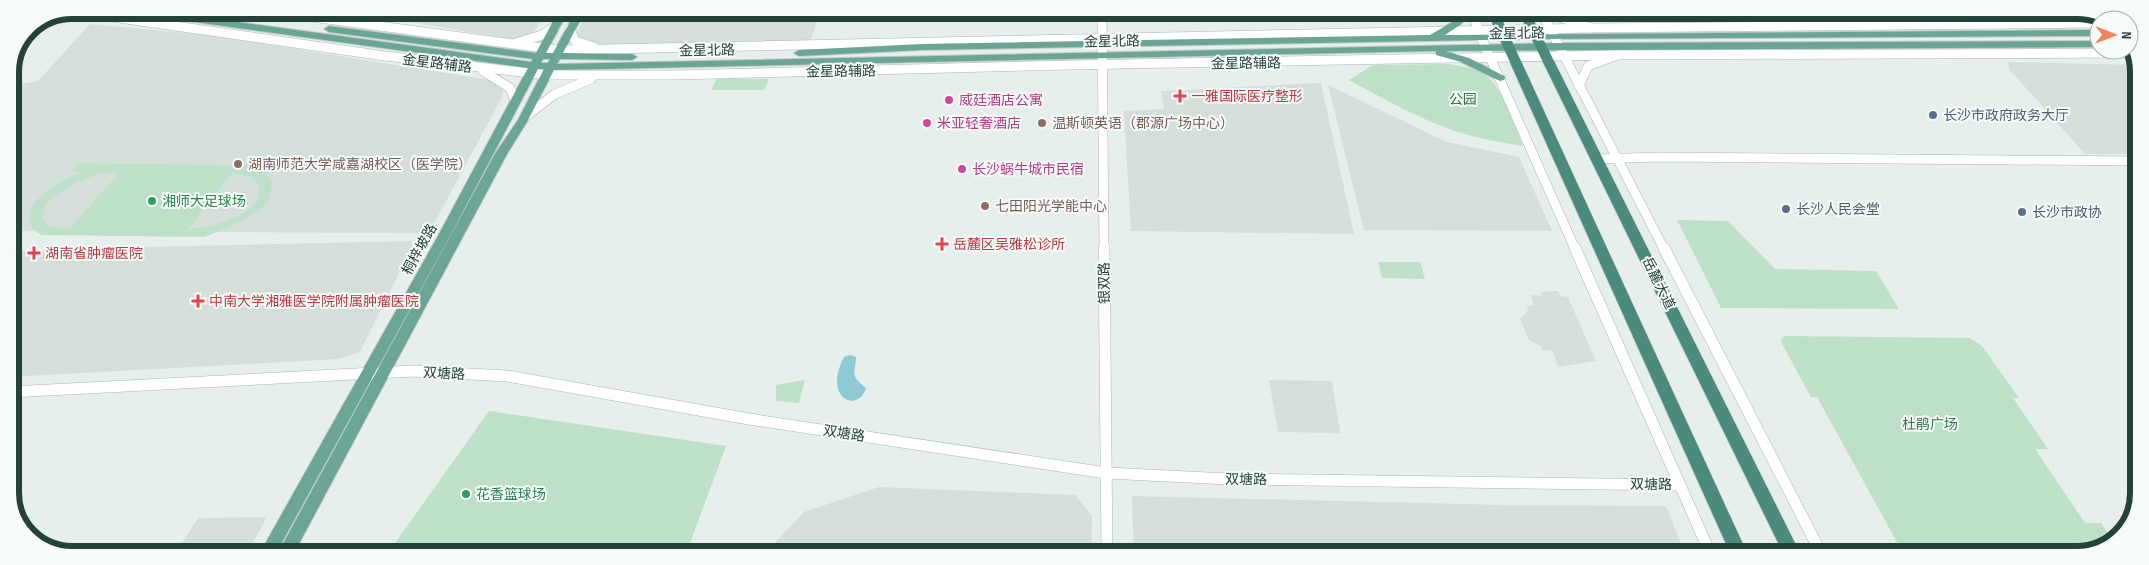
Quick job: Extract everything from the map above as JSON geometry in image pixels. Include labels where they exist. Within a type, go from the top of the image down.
[{"type":"highway","points":[[1496,19],[1736,546]]},
{"type":"highway","name":"岳麓大道","points":[[1526,19],[1789,546]]},
{"type":"main road","name":"金星北路","points":[[201,19],[553,62],[1429,44],[1487,48],[1506,43],[1538,42],[1558,46],[2089,44]]},
{"type":"main road","name":"金星北路","points":[[254,19],[536,61]]},
{"type":"main road","name":"桐梓坡路","points":[[272,546],[448,228],[560,19]]},
{"type":"main road","name":"桐梓坡路","points":[[290,546],[501,154],[523,120],[576,19]]},
{"type":"main road","points":[[1461,19],[1441,32],[1429,44],[1500,78]]},
{"type":"main road","name":"金星北路","points":[[1538,42],[1551,32],[2089,33]]},
{"type":"main road","name":"金星北路","points":[[1429,44],[1480,34],[1506,43]]},
{"type":"street","name":"金星路辅路","points":[[127,19],[475,68],[536,61],[553,62],[602,76],[1441,32],[1480,34]]},
{"type":"street","name":"金星路辅路","points":[[325,19],[507,44],[536,61]]},
{"type":"street","name":"银双路","points":[[1102,19],[1107,546]]},
{"type":"street","points":[[1475,19],[1707,546]]},
{"type":"street","points":[[1545,19],[1817,546]]},
{"type":"street","points":[[1563,19],[1591,28]]},
{"type":"street","points":[[1551,32],[1591,28],[2089,23]]},
{"type":"street","points":[[507,44],[528,40],[556,26]]},
{"type":"street","points":[[570,30],[576,41],[604,50]]},
{"type":"street","name":"金星路辅路","points":[[553,62],[604,50],[1102,51],[1460,59],[1491,58],[1506,43],[1538,42],[1564,57],[1617,55],[2089,53]]},
{"type":"street","points":[[1579,86],[1588,66],[1617,55]]},
{"type":"street","points":[[475,68],[494,77],[510,88],[515,101]]},
{"type":"street","points":[[523,120],[541,102],[563,88],[602,76]]},
{"type":"street","points":[[1597,159],[2130,161]]},
{"type":"street","name":"双塘路","points":[[19,392],[412,371],[507,376],[759,420],[1106,473],[1229,479],[1680,485]]},
{"type":"shaded area","points":[[411,19],[542,19],[528,42],[404,21]]},
{"type":"shaded area","points":[[584,19],[818,19],[810,43],[596,46],[575,36]]},
{"type":"shaded area","name":"湖南师范大学咸嘉湖校区（医学院）","points":[[90,24],[208,35],[503,82],[502,97],[429,233],[19,231],[19,84],[38,81]]},
{"type":"shaded area","points":[[2007,62],[2130,65],[2130,154],[2085,154],[2010,70]]},
{"type":"shaded area","points":[[1321,83],[1354,234],[1131,231],[1124,111],[1164,109],[1161,91]]},
{"type":"shaded area","points":[[1328,85],[1447,142],[1519,157],[1552,231],[1364,230]]},
{"type":"shaded area","name":"中南大学湘雅医学院附属肿瘤医院","points":[[415,241],[360,352],[339,359],[19,377],[19,250]]},
{"type":"shaded area","points":[[1558,291],[1560,296],[1568,297],[1596,361],[1558,367],[1552,350],[1543,351],[1541,346],[1529,340],[1520,319],[1528,311],[1527,306],[1534,305],[1531,295],[1542,296],[1541,292]]},
{"type":"shaded area","points":[[1269,380],[1332,381],[1340,433],[1278,432]]},
{"type":"shaded area","points":[[879,487],[1075,495],[1092,516],[1091,546],[772,546],[804,512]]},
{"type":"shaded area","points":[[1132,496],[1504,505],[1666,506],[1682,546],[1134,546]]},
{"type":"shaded area","points":[[267,517],[251,546],[180,546],[198,518]]},
{"type":"green space","name":"公园","points":[[1448,64],[1474,69],[1489,78],[1501,95],[1523,146],[1478,138],[1452,130],[1412,113],[1349,80],[1373,65]]},
{"type":"green space","points":[[717,78],[769,79],[764,90],[711,90]]},
{"type":"green space","points":[[79,163],[271,166],[266,175],[271,179],[272,186],[268,201],[260,209],[236,224],[204,237],[42,235],[31,226],[30,217],[32,209],[49,189],[81,172],[72,171]],"holes":[[[101,173],[119,173],[70,228],[50,227],[42,218],[46,202],[73,184]],[[232,173],[251,177],[259,184],[259,195],[254,204],[234,218],[210,226],[188,229]]]},
{"type":"green space","points":[[1677,220],[1728,221],[1775,269],[1876,271],[1899,309],[1721,308]]},
{"type":"green space","points":[[1378,262],[1420,262],[1425,279],[1382,278]]},
{"type":"green space","name":"杜鹃广场","points":[[1785,336],[1970,338],[1982,346],[2019,398],[2013,398],[2048,449],[2035,449],[2085,523],[2101,523],[2109,535],[2101,541],[2078,546],[1899,546],[1817,397],[1811,397],[1781,339]]},
{"type":"green space","points":[[805,380],[799,403],[776,401],[776,385]]},
{"type":"green space","points":[[489,411],[726,446],[689,546],[393,546]]},
{"type":"water","points":[[850,355],[856,357],[855,374],[866,388],[862,396],[857,400],[850,401],[839,392],[837,384],[838,372],[844,357]]},
{"type":"place","name":"一雅国际医疗整形","points":[[1180,96]]},
{"type":"place","name":"威廷酒店公寓","points":[[949,100]]},
{"type":"place","name":"长沙市政府政务大厅","points":[[1933,115]]},
{"type":"place","name":"米亚轻奢酒店","points":[[927,123]]},
{"type":"place","name":"温斯顿英语（郡源广场中心）","points":[[1042,123]]},
{"type":"place","name":"湖南师范大学咸嘉湖校区（医学院）","points":[[238,164]]},
{"type":"place","name":"长沙蜗牛城市民宿","points":[[962,169]]},
{"type":"place","name":"湘师大足球场","points":[[152,201]]},
{"type":"place","name":"七田阳光学能中心","points":[[985,206]]},
{"type":"place","name":"长沙人民会堂","points":[[1786,209]]},
{"type":"place","name":"长沙市政协","points":[[2022,212]]},
{"type":"place","name":"岳麓区吴雅松诊所","points":[[942,244]]},
{"type":"place","name":"湖南省肿瘤医院","points":[[34,253]]},
{"type":"place","name":"中南大学湘雅医学院附属肿瘤医院","points":[[198,301]]},
{"type":"place","name":"花香篮球场","points":[[466,494]]}]
